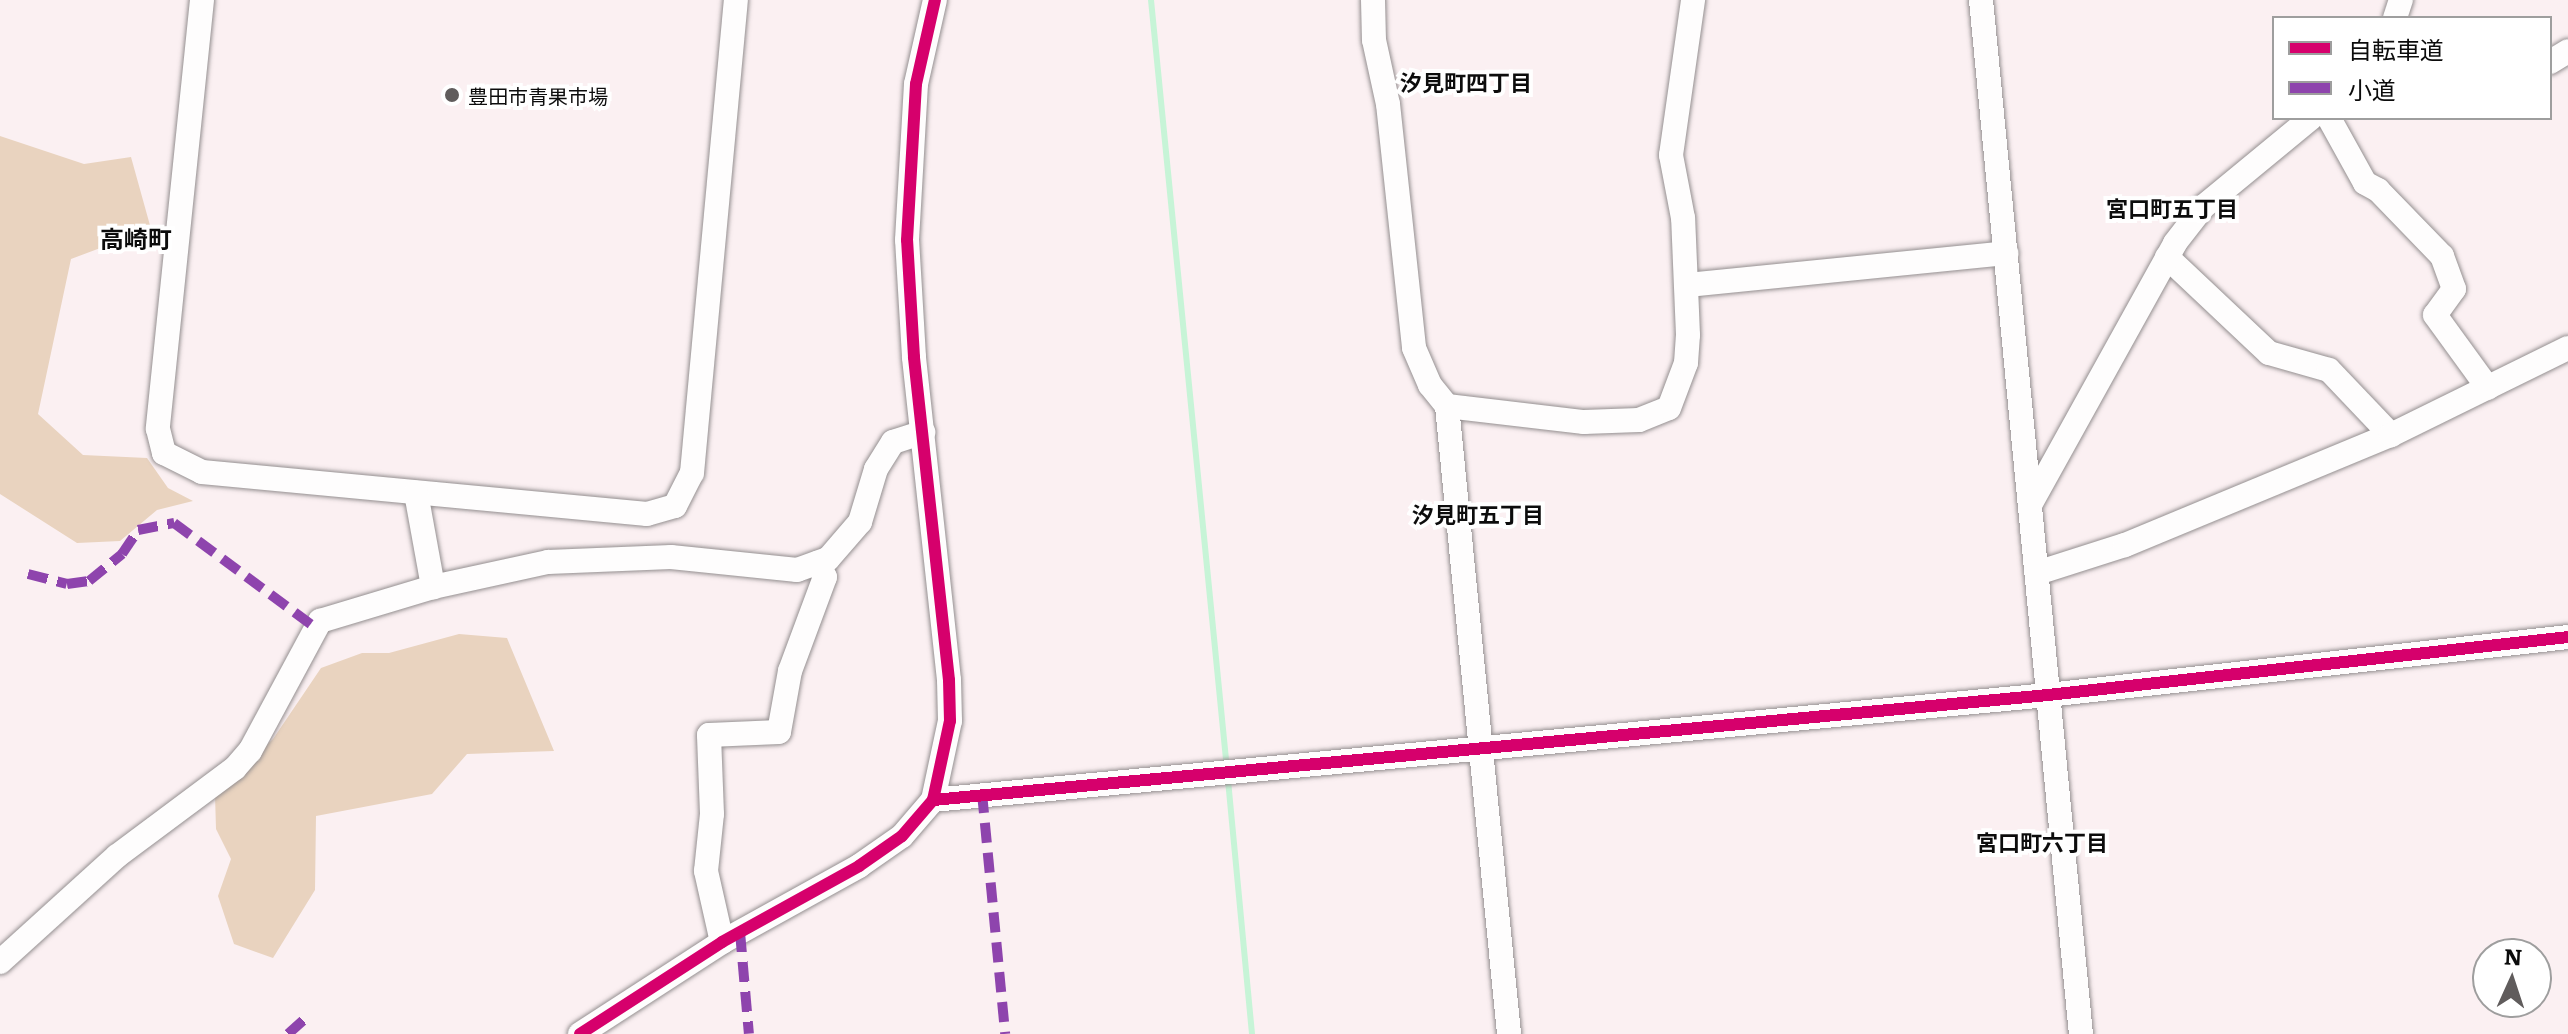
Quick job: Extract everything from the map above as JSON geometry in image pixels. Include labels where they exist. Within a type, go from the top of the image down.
[{"type":"street","points":[[202,0],[158,429],[164,453],[202,472],[647,514],[675,506],[692,473],[736,0]]},
{"type":"street","points":[[580,1034],[722,942],[859,866],[902,836],[933,800],[950,721],[949,680],[907,240],[916,84],[935,0]]},
{"type":"street","points":[[1373,0],[1374,40],[1388,104],[1414,348],[1430,385],[1447,406],[1509,1034]]},
{"type":"street","points":[[1447,406],[1584,422],[1657,416],[1669,408],[1686,363],[1687,285],[1671,155],[1693,0]]},
{"type":"street","points":[[1981,0],[2081,1034]]},
{"type":"street","points":[[2030,506],[2167,257],[2203,207],[2309,120]]},
{"type":"street","points":[[2330,120],[2365,183],[2378,190],[2442,256],[2454,289],[2435,315],[2488,388]]},
{"type":"street","points":[[1687,285],[2006,253]]},
{"type":"street","points":[[2167,257],[2269,353],[2329,370],[2391,435]]},
{"type":"street","points":[[2037,573],[2125,545],[2391,435],[2568,348]]},
{"type":"street","points":[[0,962],[32,928],[117,856],[235,768],[260,733],[313,626],[433,587],[579,560],[671,557],[797,570],[828,559],[860,522],[876,469],[893,442],[923,432]]},
{"type":"street","points":[[416,493],[433,587]]},
{"type":"street","points":[[722,942],[706,871],[712,814],[709,735],[779,732],[790,671],[825,577],[818,563]]},
{"type":"street","points":[[933,800],[2048,695],[2568,637]]},
{"type":"shaded area","points":[[0,136],[84,164],[131,157],[151,229],[71,259],[38,414],[83,455],[147,458],[168,488],[193,501],[157,510],[120,541],[77,543],[0,494]]},
{"type":"shaded area","points":[[459,634],[507,638],[554,751],[467,754],[432,794],[316,816],[315,890],[273,958],[234,944],[218,896],[231,859],[216,829],[215,795],[273,739],[321,668],[362,653],[389,653]]},
{"type":"waterway","points":[[1151,0],[1227,769]]},
{"type":"waterway","points":[[1228,780],[1252,1034]]},
{"type":"marked path","points":[[28,574],[67,584],[89,581],[122,554],[138,530],[174,523],[313,626]]},
{"type":"marked path","points":[[982,793],[1005,1034]]},
{"type":"marked path","points":[[740,932],[749,1034]]},
{"type":"marked path","points":[[288,1034],[306,1018]]},
{"type":"cycle path","points":[[580,1034],[722,942],[859,866],[902,836],[933,800],[950,721],[949,680],[914,357],[907,240],[916,84],[935,0]]},
{"type":"cycle path","points":[[933,800],[2048,695],[2568,637]]},
{"type":"place","name":"豊田市青果市場","points":[[452,95]]},
{"type":"district","name":"汐見町四丁目","points":[[1466,82]]},
{"type":"district","name":"宮口町五丁目","points":[[2172,208]]},
{"type":"district","name":"高崎町","points":[[136,238]]},
{"type":"district","name":"汐見町五丁目","points":[[1478,514]]},
{"type":"district","name":"宮口町六丁目","points":[[2042,842]]}]
